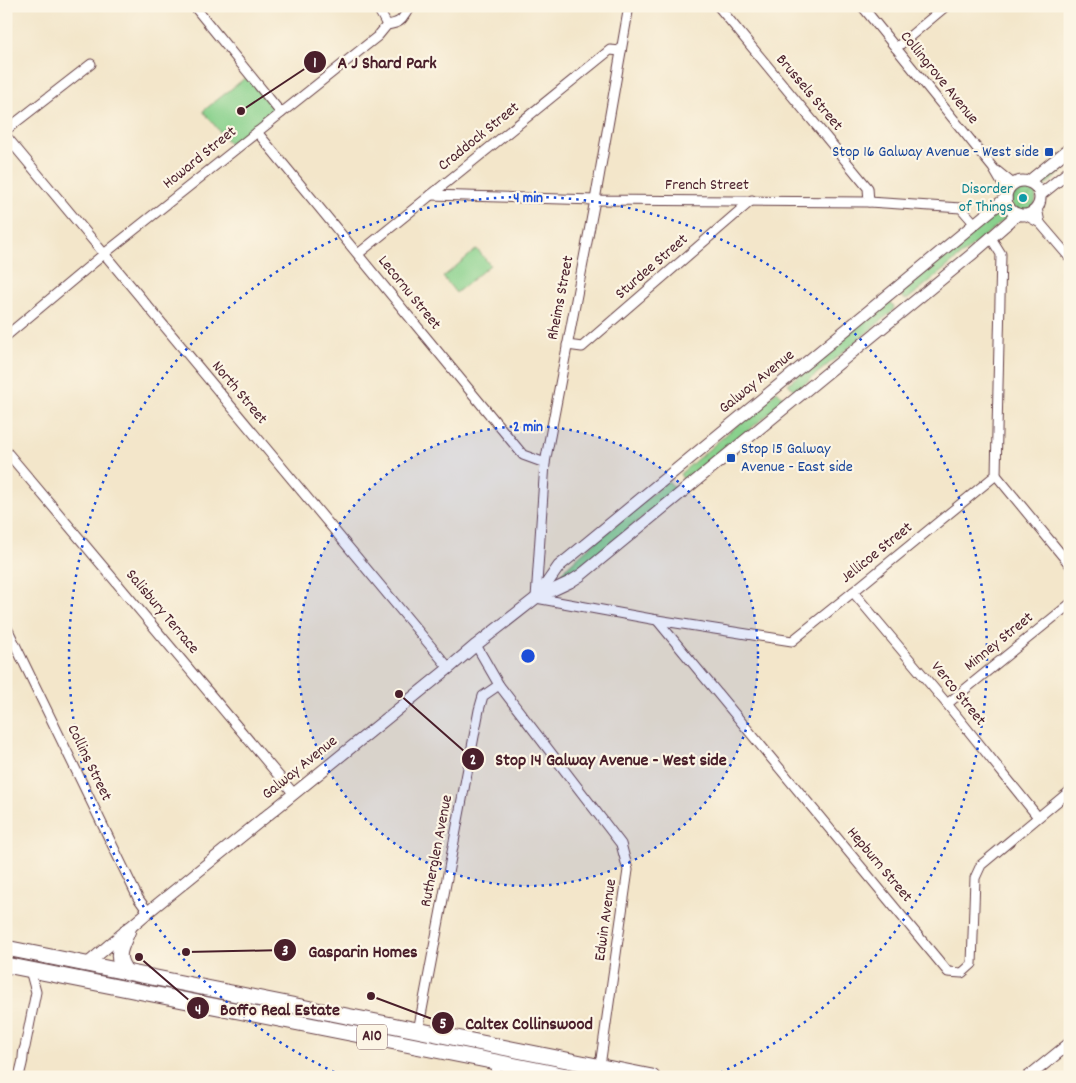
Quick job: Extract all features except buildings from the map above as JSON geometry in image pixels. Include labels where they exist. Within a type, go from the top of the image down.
[{"type":"highway","points":[[127,973],[121,965],[119,953],[128,930]]},
{"type":"highway","name":"A10","points":[[6,948],[652,1077]]},
{"type":"highway","name":"A10","points":[[6,965],[496,1069],[572,1077]]},
{"type":"highway","points":[[77,979],[86,965]]},
{"type":"highway","points":[[496,1069],[501,1047]]},
{"type":"street","points":[[194,6],[281,112]]},
{"type":"street","points":[[376,6],[387,25]]},
{"type":"street","name":"Howard Street","points":[[6,336],[104,254],[378,36],[387,25],[397,23],[404,18],[412,6]]},
{"type":"street","name":"Rheims Street","points":[[536,598],[546,463],[629,6]]},
{"type":"street","name":"Brussels Street","points":[[718,6],[868,188],[869,202]]},
{"type":"street","name":"Collingrove Avenue","points":[[862,6],[993,168],[1009,191]]},
{"type":"street","points":[[896,48],[946,6]]},
{"type":"street","name":"Craddock Street","points":[[358,254],[610,50],[621,51]]},
{"type":"street","points":[[6,130],[91,64]]},
{"type":"street","name":"Lecornu Street","points":[[257,132],[523,455],[546,463]]},
{"type":"street","name":"North Street","points":[[6,136],[449,668]]},
{"type":"street","points":[[1028,182],[1070,148]]},
{"type":"street","points":[[1040,195],[1070,171]]},
{"type":"street","points":[[1022,215],[1031,213],[1040,202],[1037,188],[1028,182],[1018,182],[1009,191],[1006,202],[1011,210],[1022,215],[1040,223],[1070,258]]},
{"type":"street","name":"Galway Avenue","points":[[536,598],[559,566],[570,556],[975,224],[1009,191]]},
{"type":"street","name":"French Street","points":[[430,195],[595,200],[869,202],[961,208],[975,224]]},
{"type":"street","name":"Sturdee Street","points":[[567,345],[582,347],[752,200]]},
{"type":"street","points":[[1037,208],[1040,223]]},
{"type":"street","name":"Galway Avenue","points":[[86,965],[148,912],[476,645],[536,598],[570,582],[581,574],[991,238],[1022,215]]},
{"type":"street","points":[[991,238],[1001,254],[996,474],[1070,564]]},
{"type":"street","name":"Salisbury Terrace","points":[[6,450],[294,794]]},
{"type":"street","name":"Jellicoe Street","points":[[536,598],[657,620],[792,641],[996,474]]},
{"type":"street","name":"Verco Street","points":[[853,592],[1038,816]]},
{"type":"street","name":"Minney Street","points":[[947,704],[1070,604]]},
{"type":"street","name":"Hepburn Street","points":[[657,620],[948,972],[962,973],[972,964],[975,878],[981,865],[1070,791]]},
{"type":"street","name":"Collins Street","points":[[6,626],[134,890],[148,912]]},
{"type":"street","name":"Edwin Avenue","points":[[476,645],[499,685],[621,844],[628,870],[600,1066]]},
{"type":"street","name":"Rutherglen Avenue","points":[[418,1031],[479,710],[483,696],[499,685]]},
{"type":"street","points":[[19,1077],[36,992],[30,970]]},
{"type":"street","points":[[1028,1077],[1070,1043]]},
{"type":"green space","points":[[249,75],[278,111],[233,148],[203,111]]},
{"type":"green space","points":[[1070,149],[1070,165],[1042,188],[1035,179]]},
{"type":"green space","points":[[1023,185],[1032,189],[1036,198],[1032,207],[1023,211],[1014,207],[1010,198],[1014,189]]},
{"type":"green space","points":[[1000,206],[1009,216],[908,299],[904,299],[899,292]]},
{"type":"green space","points":[[477,249],[490,265],[456,293],[443,277]]},
{"type":"green space","points":[[888,300],[894,306],[893,311],[797,390],[788,384]]},
{"type":"green space","points":[[777,391],[783,397],[782,403],[689,479],[683,479],[680,474]]},
{"type":"green space","points":[[668,481],[674,488],[673,492],[583,564],[564,575],[562,573],[581,554]]},
{"type":"place","name":"A J Shard Park","points":[[241,111]]},
{"type":"place","name":"Stop 16 Galway Avenue - West side","points":[[1049,152]]},
{"type":"place","name":"Disorder of Things","points":[[1023,198]]},
{"type":"place","name":"Stop 15 Galway Avenue - East side","points":[[731,458]]},
{"type":"place","name":"Stop 14 Galway Avenue - West side","points":[[399,694]]},
{"type":"place","name":"Gasparin Homes","points":[[186,952]]},
{"type":"place","name":"Boffo Real Estate","points":[[139,957]]},
{"type":"place","name":"Caltex Collinswood","points":[[371,996]]}]
